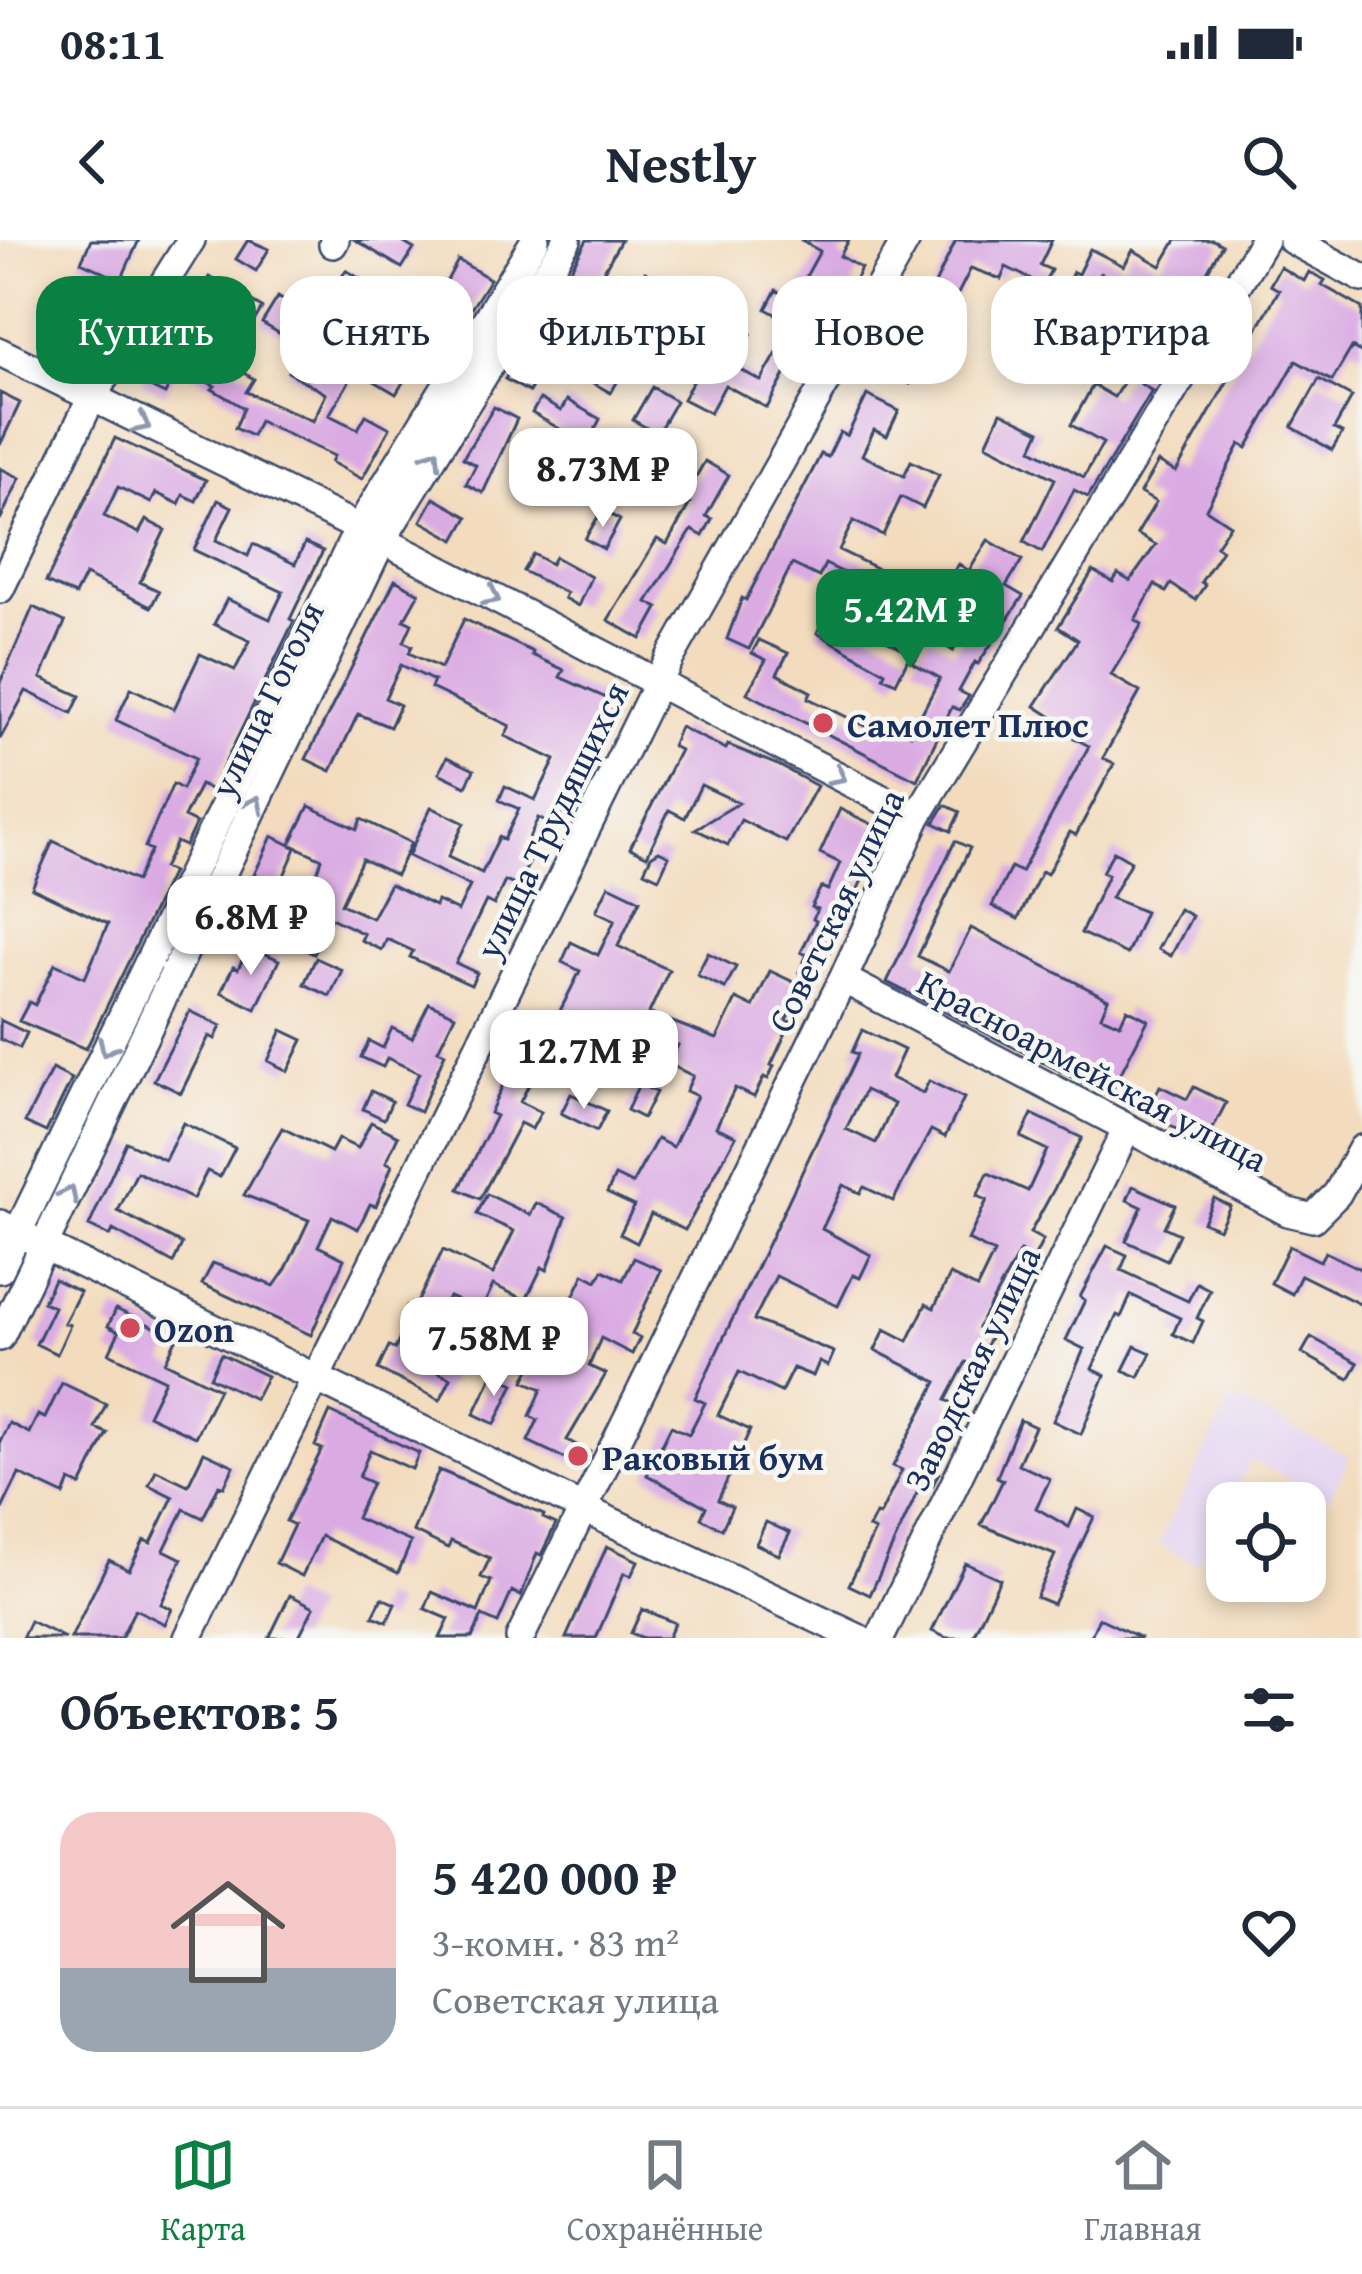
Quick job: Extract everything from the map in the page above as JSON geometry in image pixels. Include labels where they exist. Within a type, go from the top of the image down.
[{"type":"street","points":[[0,589],[92,399],[191,240]]},
{"type":"street","name":"улица Гоголя","points":[[0,1269],[9,1228],[370,534],[535,240]]},
{"type":"street","name":"улица Гоголя","points":[[0,1337],[370,534],[567,240]]},
{"type":"street","name":"улица Трудящихся","points":[[188,1638],[658,683],[906,240]]},
{"type":"street","name":"Советская улица","points":[[520,1638],[843,979],[917,817],[1264,240]]},
{"type":"street","points":[[1292,240],[1362,278]]},
{"type":"street","points":[[0,352],[370,534],[917,817]]},
{"type":"street","name":"Красноармейская улица","points":[[843,979],[1288,1212],[1312,1218],[1337,1194],[1362,1149]]},
{"type":"street","name":"Заводская улица","points":[[880,1638],[1126,1130]]},
{"type":"street","points":[[9,1228],[858,1638]]},
{"type":"shaded area","points":[[1232,1398],[1350,1457],[1329,1499],[1326,1482],[1295,1482],[1251,1460],[1240,1482],[1206,1482],[1206,1548],[1198,1564],[1158,1544]]},
{"type":"building","points":[[91,240],[139,240],[123,276],[81,262]]},
{"type":"building","points":[[248,240],[269,249],[256,271],[236,259]]},
{"type":"building","points":[[355,240],[399,240],[414,249],[402,268]]},
{"type":"building","points":[[587,240],[621,240],[601,276],[567,276]]},
{"type":"building","points":[[800,240],[849,240],[840,256],[861,268],[857,276],[806,276],[820,251]]},
{"type":"building","points":[[956,240],[1052,240],[1040,265],[1051,270],[1048,276],[1024,276],[1006,267],[1002,276],[971,268],[967,276],[939,276]]},
{"type":"building","points":[[1176,240],[1213,240],[1222,245],[1205,276],[1071,276],[1078,274],[1090,249],[1124,266],[1133,250],[1161,266]]},
{"type":"building","points":[[458,260],[490,279],[473,306],[473,276],[449,276]]},
{"type":"building","points":[[1280,267],[1304,281],[1309,272],[1325,280],[1322,285],[1362,308],[1362,353],[1352,347],[1332,381],[1296,361],[1247,448],[1240,444],[1206,509],[1230,525],[1216,546],[1222,550],[1195,600],[1171,584],[1166,592],[1155,584],[1135,620],[1142,624],[1111,675],[1140,692],[1103,758],[1114,764],[1076,835],[1070,832],[1047,874],[1042,871],[1018,919],[992,906],[1011,867],[1021,872],[1089,746],[1035,706],[1078,640],[1058,627],[1093,571],[1113,582],[1118,574],[1130,581],[1156,545],[1137,534],[1156,502],[1140,493],[1158,462],[1176,472],[1226,384],[1252,384],[1252,338],[1279,290],[1270,285]]},
{"type":"building","points":[[278,297],[280,298],[280,334],[262,323]]},
{"type":"building","points":[[772,362],[772,384],[780,384],[767,408],[725,385],[710,413],[683,399],[691,384],[748,384],[748,374],[761,381]]},
{"type":"building","points":[[1319,379],[1352,397],[1334,429],[1342,433],[1332,450],[1292,427]]},
{"type":"building","points":[[144,384],[170,384],[165,394]]},
{"type":"building","points":[[211,384],[251,384],[246,392],[313,421],[326,394],[309,384],[348,384],[329,415],[358,429],[366,415],[390,428],[362,479],[331,462],[334,456],[259,421],[252,436],[235,428],[244,408]]},
{"type":"building","points":[[379,384],[402,384],[396,394]]},
{"type":"building","points":[[595,384],[616,384],[611,393]]},
{"type":"building","points":[[1122,384],[1141,384],[1152,391],[1088,497],[1074,490],[1042,552],[1024,542],[1055,479],[986,444],[1001,412],[1040,431],[1032,449],[1084,477],[1103,443],[1071,425],[1093,385],[1114,397]]},
{"type":"building","points":[[652,387],[676,401],[657,434],[633,420]]},
{"type":"building","points":[[0,393],[20,403],[0,445]]},
{"type":"building","points":[[867,395],[899,411],[887,436],[874,430],[862,455],[904,476],[911,461],[939,475],[923,508],[901,497],[883,535],[853,521],[839,550],[880,570],[872,586],[825,564],[819,577],[792,564],[749,649],[727,639],[742,598],[746,600],[821,454],[828,457],[840,432],[847,436]]},
{"type":"building","points":[[540,399],[561,411],[567,400],[600,419],[569,483],[540,467],[560,429],[532,413]]},
{"type":"building","points":[[494,407],[517,419],[483,493],[466,484],[476,465],[463,458]]},
{"type":"building","points":[[115,438],[206,480],[196,501],[183,495],[179,504],[156,493],[151,503],[118,487],[104,516],[139,533],[146,520],[165,530],[140,582],[159,591],[151,607],[85,575],[75,595],[46,582]]},
{"type":"building","points":[[705,461],[729,475],[706,516],[712,519],[703,536],[692,530],[647,602],[658,608],[641,639],[608,620],[657,539],[667,544],[690,503],[683,499]]},
{"type":"building","points":[[0,468],[20,478],[0,520]]},
{"type":"building","points":[[434,498],[468,517],[455,540],[421,521]]},
{"type":"building","points":[[218,500],[232,507],[216,540],[248,556],[253,544],[295,564],[305,543],[323,551],[212,790],[200,785],[184,817],[196,823],[185,846],[176,842],[163,868],[172,872],[86,1049],[19,1021],[29,1002],[35,1005],[55,964],[85,978],[108,924],[32,888],[53,841],[136,881],[151,850],[145,847],[173,784],[182,789],[196,758],[116,720],[131,688],[174,709],[200,654],[235,670],[250,641],[214,624],[227,599],[270,619],[283,592],[194,550]]},
{"type":"building","points":[[602,510],[620,520],[604,549],[585,539]]},
{"type":"building","points":[[988,540],[1022,560],[1006,586],[1023,596],[978,664],[975,662],[959,691],[969,696],[960,710],[952,707],[917,780],[747,693],[766,660],[752,653],[759,640],[788,653],[777,674],[811,692],[808,698],[880,733],[885,722],[911,734],[940,678],[913,663],[930,636],[953,651],[983,609],[945,584],[959,564],[969,571]]},
{"type":"building","points":[[533,554],[551,564],[555,557],[591,577],[578,606],[564,598],[566,593],[523,571]]},
{"type":"building","points":[[395,580],[419,593],[404,620],[412,624],[404,642],[412,646],[409,653],[441,668],[464,619],[564,670],[560,677],[617,703],[556,827],[538,818],[524,849],[534,854],[517,886],[505,881],[494,905],[486,901],[456,963],[477,973],[471,985],[410,957],[413,951],[387,939],[382,950],[361,940],[364,934],[331,918],[314,954],[300,947],[327,891],[313,885],[322,859],[290,844],[309,806],[357,829],[361,819],[411,843],[396,875],[362,859],[341,904],[372,918],[390,884],[435,906],[437,901],[458,911],[470,886],[408,856],[431,807],[464,823],[448,857],[482,873],[519,809],[499,800],[505,786],[535,800],[555,760],[505,736],[510,726],[431,688],[434,681],[401,665],[385,698],[400,705],[390,727],[358,714],[331,771],[306,759]]},
{"type":"building","points":[[831,603],[850,612],[846,619],[911,653],[896,683],[817,633]]},
{"type":"building","points":[[33,607],[65,622],[41,678],[80,696],[72,713],[26,691],[0,739],[0,683]]},
{"type":"building","points":[[680,727],[726,749],[728,745],[778,765],[817,786],[786,842],[741,820],[728,845],[695,829],[739,803],[701,785],[685,818],[669,810],[647,856],[630,848],[680,750],[672,746]]},
{"type":"building","points":[[447,757],[474,770],[466,786],[439,773]]},
{"type":"building","points":[[945,805],[960,812],[951,831],[934,823]]},
{"type":"building","points":[[840,809],[878,827],[860,864],[868,867],[816,980],[799,972],[807,955],[801,952],[816,921],[817,909],[811,907],[821,887],[828,890],[840,863],[820,853]]},
{"type":"building","points":[[272,836],[296,848],[258,935],[232,923]]},
{"type":"building","points":[[955,841],[970,848],[918,956],[949,971],[971,928],[1108,999],[1101,1016],[1120,1024],[1127,1009],[1148,1020],[1109,1096],[887,982]]},
{"type":"building","points":[[659,851],[669,856],[659,878],[644,871]]},
{"type":"building","points":[[1114,851],[1131,861],[1111,898],[1145,912],[1127,954],[1081,933]]},
{"type":"building","points":[[609,885],[640,900],[618,946],[669,970],[649,1013],[717,1039],[736,999],[753,1007],[770,971],[802,986],[768,1079],[764,1077],[754,1097],[735,1088],[716,1127],[736,1136],[685,1230],[651,1214],[637,1243],[620,1234],[634,1206],[607,1193],[615,1176],[632,1184],[657,1139],[673,1147],[697,1096],[686,1091],[693,1076],[669,1064],[678,1045],[647,1031],[640,1045],[624,1038],[621,1043],[579,1023],[552,1079],[536,1071],[520,1102],[541,1112],[532,1129],[520,1123],[480,1199],[459,1189],[496,1116],[490,1113],[537,1010],[556,1019],[580,971],[562,962],[571,942],[598,955],[615,920],[596,911]]},
{"type":"building","points":[[1179,909],[1192,916],[1171,956],[1158,949]]},
{"type":"building","points":[[249,946],[279,960],[256,1009],[221,992]]},
{"type":"building","points":[[708,953],[736,967],[725,988],[697,975]]},
{"type":"building","points":[[316,958],[342,970],[330,996],[304,984]]},
{"type":"building","points":[[429,1003],[455,1015],[438,1050],[445,1053],[420,1112],[404,1104],[419,1073],[387,1058],[383,1067],[361,1057],[369,1041],[383,1048],[392,1028],[412,1038]]},
{"type":"building","points":[[190,1011],[221,1026],[215,1039],[209,1036],[181,1093],[154,1080]]},
{"type":"building","points":[[0,1020],[27,1033],[20,1048],[0,1039]]},
{"type":"building","points":[[282,1030],[303,1040],[288,1071],[268,1061]]},
{"type":"building","points":[[862,1030],[904,1050],[891,1078],[923,1093],[929,1081],[964,1098],[945,1137],[931,1130],[893,1201],[864,1187],[860,1193],[843,1185],[822,1229],[871,1255],[860,1278],[853,1275],[838,1306],[776,1276],[754,1320],[834,1352],[828,1366],[819,1362],[813,1376],[793,1368],[781,1392],[739,1372],[718,1415],[750,1430],[718,1500],[732,1507],[722,1529],[701,1518],[706,1507],[647,1475],[671,1426],[689,1434],[705,1403],[695,1398],[858,1054],[852,1052]],"holes":[[[865,1090],[894,1104],[876,1143],[846,1129]]]},
{"type":"building","points":[[52,1069],[72,1079],[46,1132],[25,1122]]},
{"type":"building","points":[[639,1084],[656,1092],[643,1118],[627,1110]]},
{"type":"building","points":[[1160,1086],[1187,1099],[1194,1087],[1226,1103],[1206,1142],[1146,1115]]},
{"type":"building","points":[[371,1091],[392,1101],[384,1119],[363,1109]]},
{"type":"building","points":[[571,1094],[607,1111],[597,1131],[561,1113]]},
{"type":"building","points":[[1032,1114],[1082,1138],[1030,1233],[1043,1240],[1034,1258],[1020,1251],[978,1328],[991,1335],[976,1367],[966,1362],[946,1400],[955,1404],[937,1442],[945,1446],[934,1469],[939,1472],[933,1485],[923,1480],[870,1595],[849,1585],[875,1531],[869,1528],[902,1470],[893,1466],[937,1382],[875,1350],[885,1329],[908,1341],[926,1304],[934,1308],[950,1275],[977,1288],[994,1253],[968,1240],[987,1200],[977,1196],[988,1173],[1028,1191],[1047,1150],[1021,1137]]},
{"type":"building","points":[[371,1122],[398,1136],[386,1162],[392,1165],[376,1206],[370,1204],[358,1229],[332,1216],[318,1246],[344,1259],[311,1335],[202,1284],[213,1263],[274,1286],[286,1269],[309,1220],[244,1195],[282,1128],[331,1152],[338,1139],[358,1148]]},
{"type":"building","points":[[183,1123],[235,1148],[220,1177],[207,1171],[193,1199],[137,1172],[118,1211],[182,1244],[173,1263],[113,1230],[110,1236],[89,1226],[126,1142],[165,1160]]},
{"type":"building","points":[[1133,1186],[1175,1205],[1164,1227],[1179,1234],[1167,1260],[1126,1241],[1142,1207],[1127,1200]]},
{"type":"building","points":[[487,1194],[530,1215],[536,1203],[566,1217],[547,1270],[542,1267],[526,1300],[493,1285],[481,1311],[449,1297],[417,1362],[451,1378],[440,1400],[378,1369],[389,1346],[395,1349],[407,1323],[401,1320],[407,1306],[414,1309],[443,1250],[493,1274],[514,1231],[477,1214]]},
{"type":"building","points":[[1214,1198],[1230,1206],[1219,1229],[1203,1222]]},
{"type":"building","points":[[1107,1246],[1127,1255],[1121,1270],[1188,1301],[1197,1283],[1210,1290],[1197,1318],[1203,1321],[1193,1343],[1173,1334],[1180,1318],[1131,1295],[1092,1369],[1105,1375],[1081,1434],[1053,1421],[1084,1349],[1066,1340],[1085,1300],[1080,1297]]},
{"type":"building","points":[[1289,1246],[1320,1261],[1325,1252],[1362,1270],[1362,1305],[1301,1275],[1292,1294],[1271,1283]]},
{"type":"building","points":[[634,1258],[661,1270],[632,1334],[640,1338],[632,1354],[601,1338],[589,1366],[606,1374],[567,1440],[590,1452],[583,1467],[528,1441],[538,1420],[530,1416],[542,1389],[524,1381],[536,1356],[507,1342],[519,1317],[555,1334],[584,1274],[597,1281],[603,1270],[623,1280]]},
{"type":"building","points":[[54,1279],[80,1292],[64,1323],[70,1325],[57,1354],[36,1344],[54,1307],[43,1302]]},
{"type":"building","points":[[116,1309],[177,1338],[165,1362],[219,1389],[195,1437],[148,1415],[165,1380],[109,1353],[119,1332],[108,1326]]},
{"type":"building","points":[[1311,1337],[1358,1363],[1349,1379],[1302,1353]]},
{"type":"building","points":[[1135,1346],[1151,1353],[1139,1377],[1123,1370]]},
{"type":"building","points":[[221,1354],[267,1376],[255,1399],[210,1377]]},
{"type":"building","points":[[493,1374],[514,1384],[495,1424],[474,1414]]},
{"type":"building","points":[[62,1383],[106,1404],[95,1428],[107,1433],[81,1486],[70,1481],[64,1495],[19,1474],[0,1513],[0,1441],[9,1423],[29,1433],[38,1415],[45,1418]]},
{"type":"building","points":[[330,1412],[419,1453],[412,1469],[370,1450],[359,1477],[372,1483],[356,1518],[411,1542],[398,1573],[321,1536],[302,1576],[276,1563],[294,1525],[286,1521],[322,1449],[315,1446]]},
{"type":"building","points":[[1020,1420],[1035,1427],[1018,1464],[1050,1479],[1036,1508],[1069,1527],[1077,1509],[1094,1517],[1053,1604],[1036,1597],[1055,1555],[981,1525],[1003,1480],[997,1477]]},
{"type":"building","points":[[204,1452],[234,1466],[203,1518],[184,1509],[164,1550],[182,1559],[161,1604],[172,1609],[165,1624],[135,1609],[121,1638],[71,1638],[109,1560],[129,1570],[144,1540],[151,1543],[173,1497],[149,1485],[156,1470],[188,1485]]},
{"type":"building","points":[[439,1470],[556,1524],[541,1555],[537,1553],[521,1596],[512,1591],[498,1623],[482,1616],[472,1638],[440,1638],[449,1619],[425,1609],[432,1592],[478,1612],[491,1581],[481,1577],[490,1558],[451,1541],[448,1548],[413,1531]]},
{"type":"building","points":[[766,1522],[790,1533],[779,1555],[756,1544]]},
{"type":"building","points":[[607,1546],[638,1561],[631,1576],[624,1573],[596,1638],[566,1638]]},
{"type":"building","points":[[965,1563],[1000,1579],[972,1638],[947,1638],[932,1631]]},
{"type":"building","points":[[290,1595],[314,1607],[298,1638],[269,1638]]},
{"type":"building","points":[[382,1598],[395,1604],[387,1622],[373,1616]]},
{"type":"building","points":[[642,1609],[675,1623],[668,1638],[631,1633]]},
{"type":"building","points":[[1099,1618],[1141,1638],[1090,1638]]},
{"type":"building","points":[[30,1621],[65,1638],[22,1638]]},
{"type":"place","name":"Самолет Плюс","points":[[823,723]]},
{"type":"place","name":"Ozon","points":[[130,1328]]},
{"type":"place","name":"Раковый бум","points":[[578,1456]]}]
